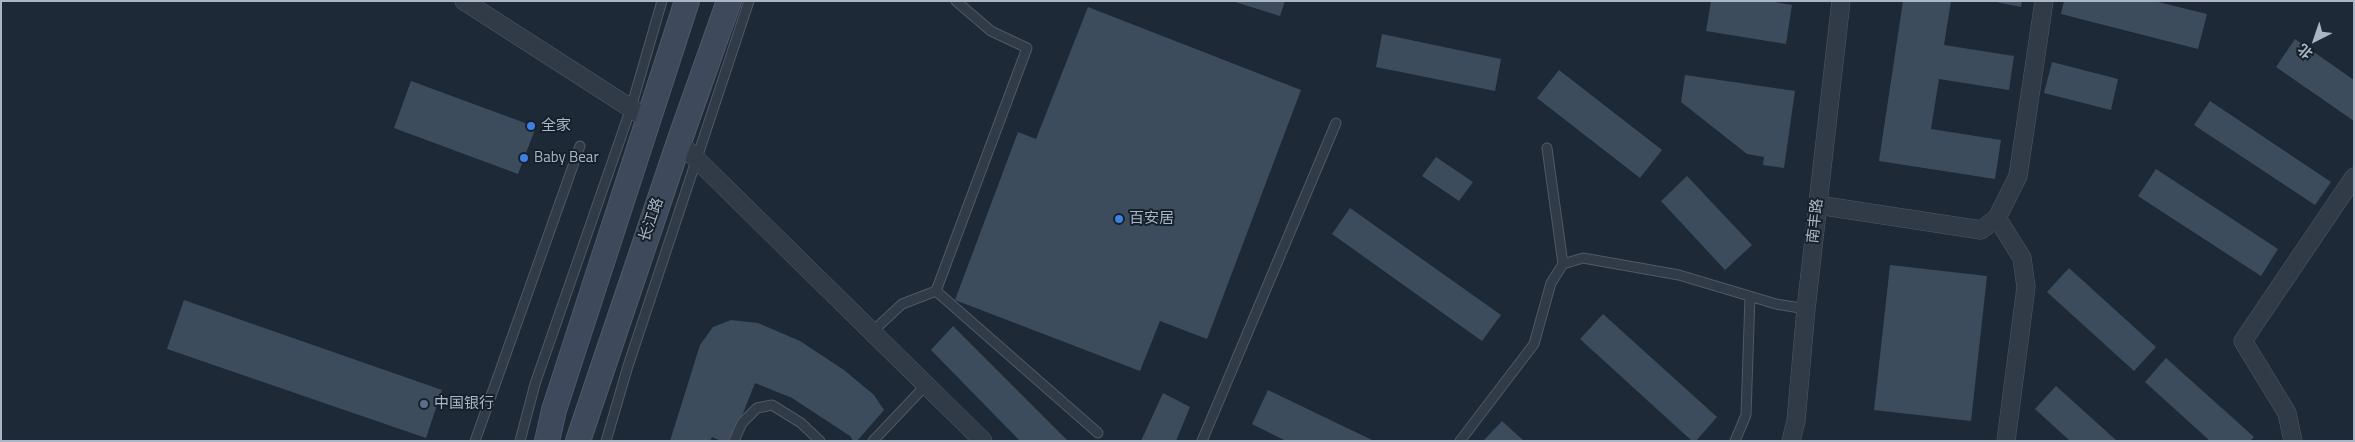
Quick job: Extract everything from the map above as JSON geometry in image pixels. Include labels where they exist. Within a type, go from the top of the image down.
[{"type":"main road","points":[[547,441],[554,410],[640,114],[687,1]]},
{"type":"main road","name":"长江路","points":[[578,441],[679,142],[729,1]]},
{"type":"street","points":[[464,1],[640,114]]},
{"type":"street","name":"南丰路","points":[[1791,441],[1796,421],[1806,309],[1841,1]]},
{"type":"street","points":[[1818,205],[1980,230],[1997,218],[2018,176],[2044,1]]},
{"type":"street","points":[[679,142],[983,441]]},
{"type":"street","points":[[2292,441],[2287,413],[2243,341],[2354,177]]},
{"type":"street","points":[[1997,218],[2022,258],[2026,287],[2006,441]]},
{"type":"lane","points":[[520,441],[535,384],[640,114],[662,1]]},
{"type":"lane","name":"长江路","points":[[606,441],[631,357],[749,1]]},
{"type":"lane","points":[[872,332],[902,304],[936,291],[1027,48],[991,31],[956,1]]},
{"type":"lane","points":[[1202,441],[1336,124]]},
{"type":"lane","points":[[475,441],[580,146]]},
{"type":"lane","points":[[1460,441],[1534,344],[1552,283],[1563,264],[1547,148]]},
{"type":"lane","points":[[1563,264],[1583,258],[1680,275],[1776,304],[1806,309]]},
{"type":"lane","points":[[936,291],[1098,434]]},
{"type":"lane","points":[[1735,441],[1746,415],[1750,296]]},
{"type":"lane","points":[[873,441],[926,385]]},
{"type":"lane","points":[[734,441],[742,423],[757,408],[772,405],[801,423],[820,441]]},
{"type":"building","points":[[1232,1],[1285,1],[1280,16]]},
{"type":"building","points":[[1711,1],[1769,1],[1792,5],[1786,44],[1706,31]]},
{"type":"building","points":[[1903,1],[1951,1],[1944,45],[2014,56],[2009,90],[1939,79],[1931,129],[2001,140],[1995,179],[1879,161]]},
{"type":"building","points":[[1991,1],[2022,1],[2021,7]]},
{"type":"building","points":[[2064,1],[2154,1],[2207,14],[2198,49],[2061,14]]},
{"type":"building","name":"百安居","points":[[1088,7],[1301,90],[1207,339],[1160,321],[1140,371],[955,300],[1018,132],[1036,139]]},
{"type":"building","points":[[1382,34],[1501,59],[1495,91],[1376,67]]},
{"type":"building","points":[[2295,39],[2354,80],[2354,121],[2276,67]]},
{"type":"building","points":[[2052,62],[2118,79],[2111,110],[2044,93]]},
{"type":"building","points":[[1559,70],[1662,150],[1640,178],[1537,98]]},
{"type":"building","points":[[1685,75],[1795,91],[1784,168],[1763,165],[1764,157],[1747,154],[1681,102]]},
{"type":"building","points":[[411,81],[536,127],[518,174],[394,128]]},
{"type":"building","points":[[2210,101],[2331,182],[2315,205],[2194,125]]},
{"type":"building","points":[[1436,157],[1473,182],[1459,201],[1422,176]]},
{"type":"building","points":[[2156,169],[2278,249],[2261,276],[2138,196]]},
{"type":"building","points":[[1687,176],[1752,245],[1725,270],[1661,201]]},
{"type":"building","points":[[1350,208],[1501,315],[1482,341],[1332,234]]},
{"type":"building","points":[[1890,265],[1987,276],[1971,421],[1874,410]]},
{"type":"building","points":[[2069,268],[2156,347],[2134,371],[2047,292]]},
{"type":"building","points":[[184,300],[442,390],[426,438],[167,349]]},
{"type":"building","points":[[1603,314],[1717,417],[1696,441],[1692,441],[1580,339]]},
{"type":"building","points":[[731,320],[758,323],[800,341],[844,370],[874,395],[884,410],[857,441],[853,441],[850,436],[792,398],[755,383],[732,441],[721,441],[712,437],[710,441],[670,441],[700,345],[713,327]]},
{"type":"building","points":[[953,326],[1068,441],[1020,441],[931,350]]},
{"type":"building","points":[[2166,358],[2254,437],[2250,441],[2210,441],[2145,382]]},
{"type":"building","points":[[2056,386],[2117,441],[2070,441],[2035,409]]},
{"type":"building","points":[[1268,390],[1374,441],[1286,441],[1252,424]]},
{"type":"building","points":[[1163,393],[1190,407],[1176,441],[1141,441]]},
{"type":"building","points":[[1502,421],[1524,441],[1483,441]]},
{"type":"place","name":"全家","points":[[531,126]]},
{"type":"place","name":"Baby Bear","points":[[524,158]]},
{"type":"place","name":"百安居","points":[[1119,219]]},
{"type":"place","name":"中国银行","points":[[424,404]]}]
